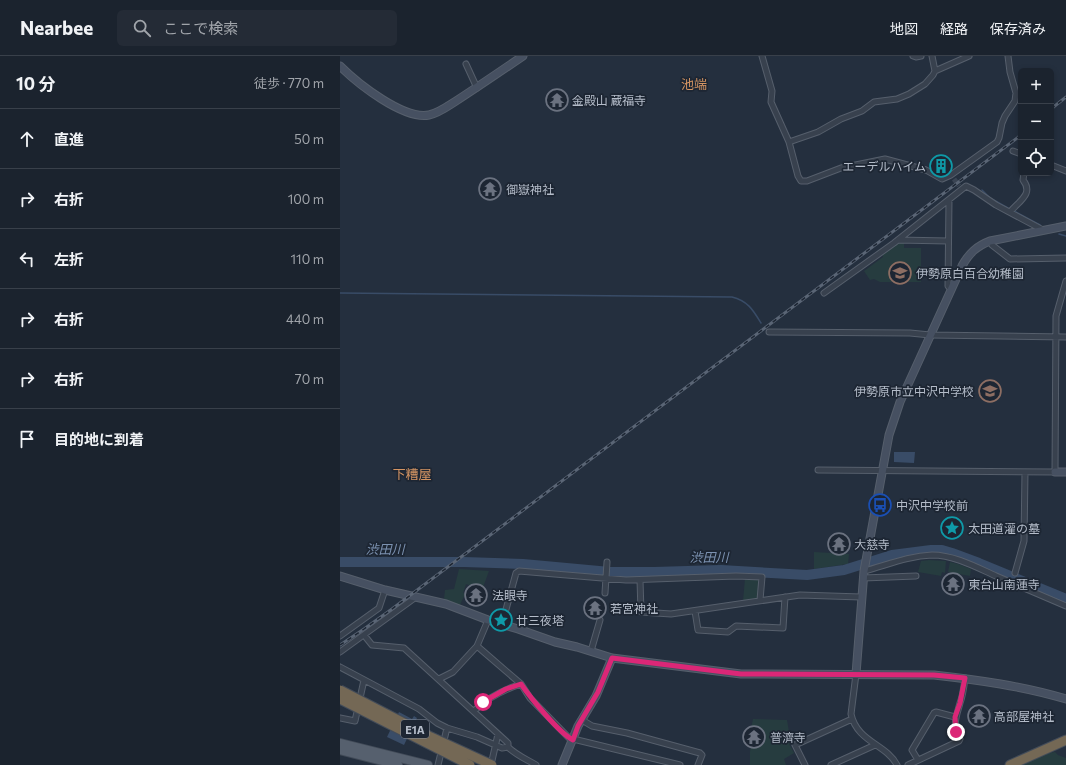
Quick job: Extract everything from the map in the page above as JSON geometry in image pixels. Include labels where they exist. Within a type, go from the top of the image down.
[{"type":"highway","name":"E1A","points":[[340,690],[429,736],[491,765]]},
{"type":"highway","name":"E1A","points":[[340,699],[470,765]]},
{"type":"highway","points":[[1010,765],[1066,740]]},
{"type":"main road","points":[[340,743],[428,765]]},
{"type":"main road","points":[[340,750],[398,765]]},
{"type":"street","points":[[341,70],[390,104],[403,111],[428,115],[435,113],[477,88],[523,56]]},
{"type":"street","points":[[762,56],[772,91],[771,102],[789,142],[798,176],[802,181],[807,181],[841,168],[885,159],[926,170],[942,179],[952,177],[997,142],[1000,138],[1002,123],[1015,102],[1016,93],[1010,72],[1008,56]]},
{"type":"street","points":[[912,56],[916,58],[921,56]]},
{"type":"street","points":[[932,56],[935,71]]},
{"type":"street","points":[[789,142],[818,132],[841,119],[862,112],[874,102],[898,99],[909,94],[925,84],[935,71],[969,56]]},
{"type":"street","points":[[466,64],[477,88]]},
{"type":"street","points":[[1013,151],[1018,153]]},
{"type":"street","points":[[1054,166],[1066,171]]},
{"type":"street","points":[[1010,212],[1028,190],[1024,176]]},
{"type":"street","points":[[824,293],[898,240],[948,200],[961,187],[966,186],[974,190],[990,201],[1043,230]]},
{"type":"street","points":[[948,200],[948,286],[951,289]]},
{"type":"street","points":[[897,765],[889,755],[861,734],[852,719],[851,714],[856,674],[861,597],[866,558],[892,422],[951,289],[968,256],[977,247],[990,241],[1066,226]]},
{"type":"street","points":[[898,240],[948,241]]},
{"type":"street","points":[[990,241],[992,245],[1010,259],[1066,258]]},
{"type":"street","points":[[1055,472],[1056,316],[1066,281]]},
{"type":"street","points":[[769,332],[910,333],[930,336],[1066,337]]},
{"type":"street","points":[[818,470],[1066,472]]},
{"type":"street","points":[[1015,573],[1024,541],[1025,472]]},
{"type":"street","points":[[864,573],[890,562],[938,556],[957,560],[1066,606]]},
{"type":"street","points":[[605,593],[607,562]]},
{"type":"street","points":[[502,624],[516,573],[519,572],[640,580],[736,576],[762,577],[760,600]]},
{"type":"street","points":[[864,573],[916,576]]},
{"type":"street","points":[[340,576],[385,590],[446,604],[488,620],[555,642],[612,658],[741,674],[934,675],[965,678],[1033,690],[1066,699]]},
{"type":"street","points":[[640,580],[641,612],[671,614],[800,595],[861,597]]},
{"type":"street","points":[[340,636],[380,608],[385,590]]},
{"type":"street","points":[[340,652],[416,597]]},
{"type":"street","points":[[695,611],[698,630],[728,632],[736,626],[783,628],[785,597]]},
{"type":"street","points":[[438,679],[453,672],[477,646],[488,620]]},
{"type":"street","points":[[591,651],[600,620]]},
{"type":"street","points":[[364,635],[372,645],[404,648],[508,743],[508,747],[515,754],[536,765]]},
{"type":"street","points":[[477,646],[521,684],[530,698],[565,735],[573,740],[680,765]]},
{"type":"street","points":[[562,765],[582,720],[598,692],[612,658]]},
{"type":"street","points":[[340,667],[422,711],[436,723],[504,748],[508,747]]},
{"type":"street","points":[[908,765],[959,741],[960,739],[956,732],[955,717],[960,703],[965,678]]},
{"type":"street","points":[[340,718],[354,721],[364,680]]},
{"type":"street","points":[[474,711],[483,702],[495,695],[506,689],[521,684]]},
{"type":"street","points":[[918,760],[912,750],[934,713],[936,712],[955,717]]},
{"type":"street","points":[[805,765],[796,745],[852,719]]},
{"type":"street","points":[[582,720],[592,726],[627,733],[700,753],[702,755],[698,765]]},
{"type":"street","points":[[438,765],[447,728]]},
{"type":"street","points":[[491,765],[498,734]]},
{"type":"street","points":[[831,765],[874,745]]},
{"type":"street","points":[[653,765],[654,758]]},
{"type":"green space","points":[[897,242],[904,242],[904,248],[921,248],[921,282],[880,282],[874,279],[870,280],[864,271],[883,257],[883,253]]},
{"type":"green space","points":[[814,552],[849,554],[848,564],[814,569]]},
{"type":"green space","points":[[921,561],[946,561],[945,573],[942,572],[941,576],[918,572]]},
{"type":"green space","points":[[950,562],[971,569],[970,576],[948,572]]},
{"type":"green space","points":[[459,569],[489,571],[482,590],[466,584],[463,593],[465,594],[459,607],[444,599],[445,590],[454,589]]},
{"type":"green space","points":[[745,578],[760,580],[758,598],[743,601]]},
{"type":"green space","points":[[753,719],[787,720],[791,743],[789,744],[794,753],[784,759],[786,765],[750,765],[750,752],[753,734],[750,733]]},
{"type":"green space","points":[[1055,752],[1066,758],[1066,765],[1020,765],[1043,754]]},
{"type":"water","points":[[894,452],[915,452],[914,463],[894,462]]},
{"type":"water","points":[[399,712],[412,719],[414,716],[417,718],[404,745],[387,737]]},
{"type":"waterway","points":[[982,190],[990,198],[1008,208]]},
{"type":"waterway","points":[[1014,211],[1040,225]]},
{"type":"waterway","points":[[1059,234],[1066,236]]},
{"type":"waterway","points":[[340,293],[732,297],[742,301],[753,310],[761,323]]},
{"type":"waterway","name":"渋田川","points":[[340,562],[464,562],[523,564],[610,572],[721,570],[807,575],[844,570],[892,555],[942,550],[979,563],[1066,599]]},
{"type":"tunnel","points":[[954,179],[959,186]]},
{"type":"railway","points":[[1054,107],[1066,97]]},
{"type":"railway","points":[[340,645],[392,609],[1018,137]]},
{"type":"place","name":"金殿山 蔵福寺","points":[[557,100]]},
{"type":"place","name":"エーデルハイム","points":[[941,166]]},
{"type":"place","name":"御嶽神社","points":[[490,189]]},
{"type":"place","name":"伊勢原白百合幼稚園","points":[[900,273]]},
{"type":"place","name":"伊勢原市立中沢中学校","points":[[990,391]]},
{"type":"place","name":"中沢中学校前","points":[[880,505]]},
{"type":"place","name":"太田道灌の墓","points":[[952,528]]},
{"type":"place","name":"大慈寺","points":[[839,544]]},
{"type":"place","name":"東台山南蓮寺","points":[[953,584]]},
{"type":"place","name":"法眼寺","points":[[476,595]]},
{"type":"place","name":"若宮神社","points":[[595,608]]},
{"type":"place","name":"廿三夜塔","points":[[501,620]]},
{"type":"place","name":"高部屋神社","points":[[979,716]]},
{"type":"place","name":"普濟寺","points":[[754,737]]},
{"type":"district","name":"池端","points":[[694,84]]},
{"type":"district","name":"下糟屋","points":[[412,474]]},
{"type":"route","points":[[483,702],[506,689],[521,684],[530,698],[565,735],[573,740],[578,726],[598,692],[612,658],[741,674],[934,675],[965,678],[960,703],[955,717],[956,732]]}]
